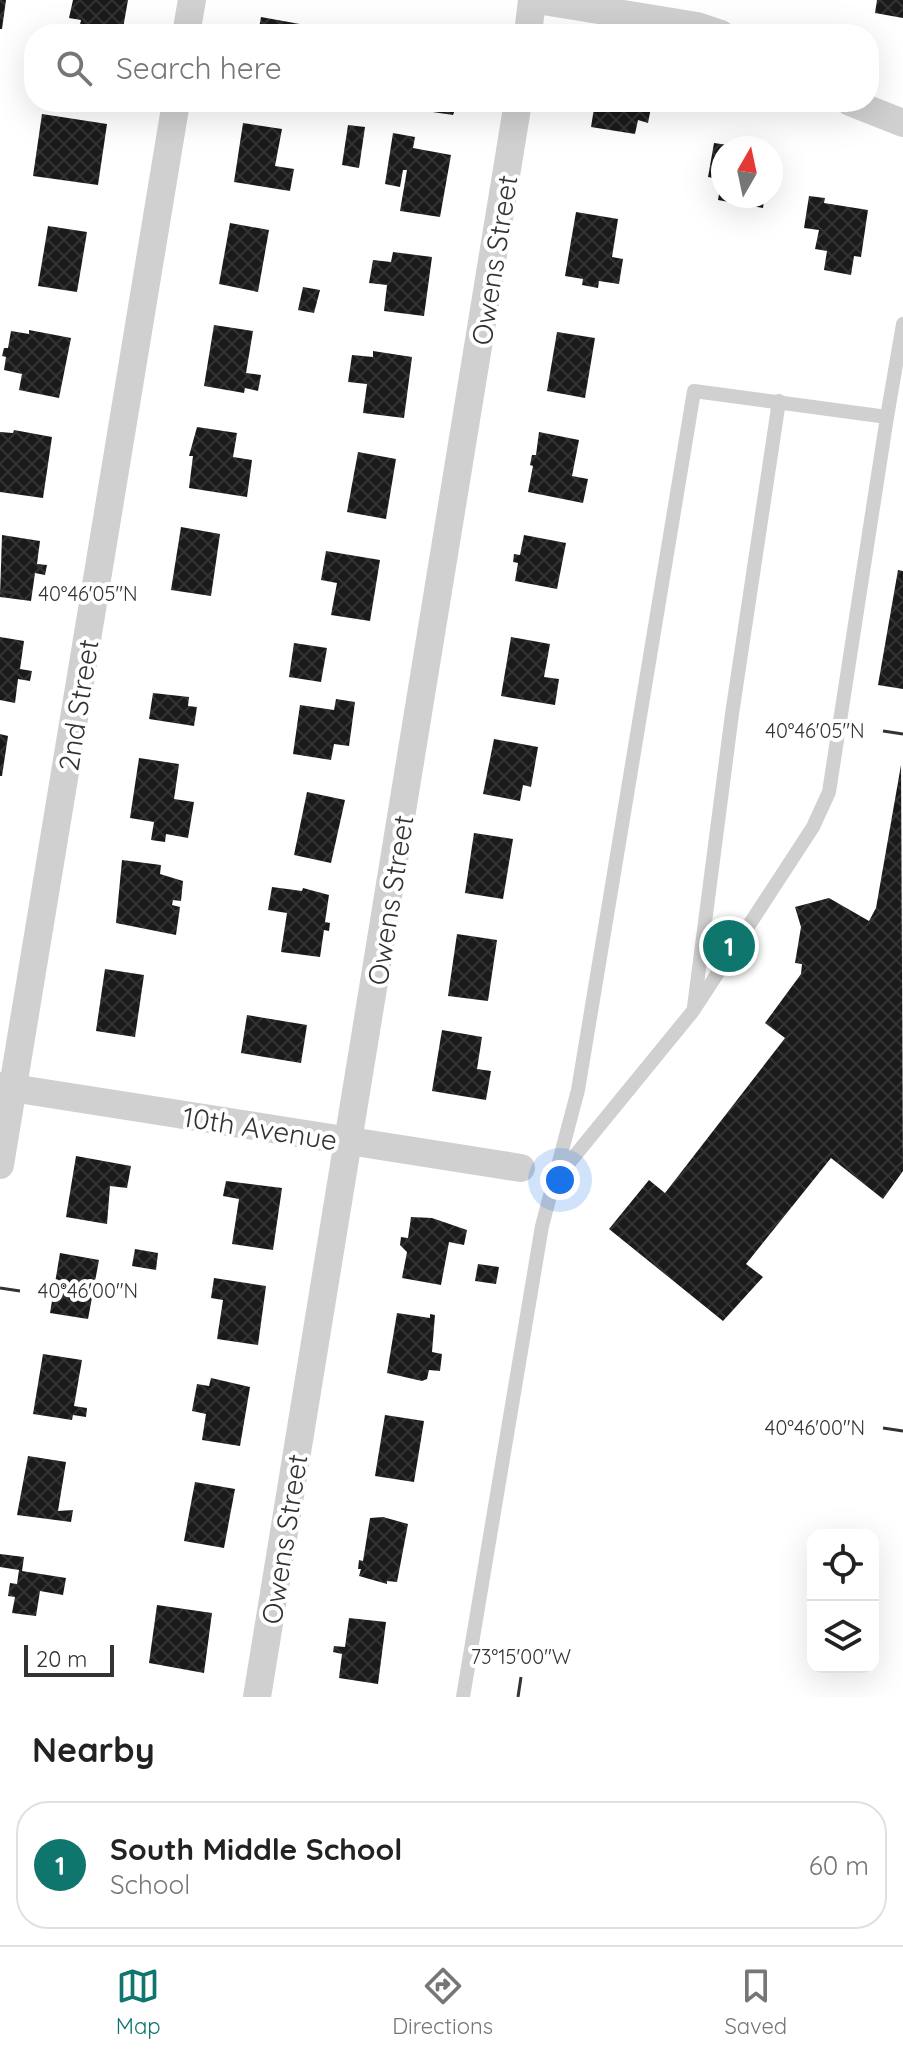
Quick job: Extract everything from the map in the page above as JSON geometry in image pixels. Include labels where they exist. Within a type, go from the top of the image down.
[{"type":"street","points":[[188,24],[192,0]]},
{"type":"street","points":[[530,24],[534,0],[684,24]]},
{"type":"street","name":"2nd Street","points":[[0,1165],[6,1087],[74,731],[174,112]]},
{"type":"street","name":"Owens Street","points":[[257,1697],[516,112]]},
{"type":"street","points":[[875,112],[903,123]]},
{"type":"street","name":"10th Avenue","points":[[6,1087],[521,1168]]},
{"type":"lane","points":[[555,1180],[693,1011],[813,827],[829,792],[903,324]]},
{"type":"lane","points":[[463,1697],[542,1226],[578,1090],[694,391],[887,417]]},
{"type":"lane","points":[[693,1011],[732,714],[779,401]]},
{"type":"building","points":[[0,0],[6,0],[2,29],[0,29]]},
{"type":"building","points":[[73,0],[128,0],[124,24],[80,24],[81,20],[69,18]]},
{"type":"building","points":[[877,0],[903,0],[903,18],[875,13]]},
{"type":"building","points":[[261,17],[300,24],[260,24]]},
{"type":"building","points":[[593,112],[650,112],[648,123],[638,120],[635,134],[591,127]]},
{"type":"building","points":[[42,114],[107,124],[98,185],[33,176]]},
{"type":"building","points":[[243,123],[282,129],[275,166],[294,169],[290,191],[234,182]]},
{"type":"building","points":[[348,125],[365,127],[359,168],[342,165]]},
{"type":"building","points":[[393,133],[415,137],[413,148],[451,155],[440,217],[400,211],[407,170],[403,170],[400,187],[385,184]]},
{"type":"building","points":[[809,196],[825,198],[824,203],[868,210],[861,257],[854,256],[851,275],[824,270],[827,251],[815,249],[819,230],[804,228]]},
{"type":"building","points":[[576,212],[618,219],[612,257],[623,259],[619,284],[599,281],[598,288],[582,285],[583,279],[565,276]]},
{"type":"building","points":[[230,223],[269,230],[258,292],[219,284]]},
{"type":"building","points":[[48,226],[87,232],[77,292],[38,286]]},
{"type":"building","points":[[393,252],[432,257],[424,316],[384,311],[387,285],[369,283],[373,260],[391,262]]},
{"type":"building","points":[[303,287],[320,290],[314,313],[298,310]]},
{"type":"building","points":[[214,325],[253,331],[246,373],[261,375],[258,391],[245,388],[244,393],[204,386]]},
{"type":"building","points":[[29,330],[71,338],[59,398],[19,390],[22,374],[4,370],[6,357],[2,356],[4,348],[8,348],[11,331],[29,334]]},
{"type":"building","points":[[557,332],[595,338],[585,398],[547,391]]},
{"type":"building","points":[[373,351],[412,357],[404,418],[363,413],[367,384],[348,382],[352,355],[373,357]]},
{"type":"building","points":[[197,427],[237,433],[233,457],[252,460],[247,497],[189,488],[193,456],[189,456]]},
{"type":"building","points":[[14,430],[52,437],[43,498],[0,492],[0,432],[13,433]]},
{"type":"building","points":[[539,432],[579,440],[572,476],[588,479],[583,503],[528,492],[533,466],[530,465],[532,455],[536,455]]},
{"type":"building","points":[[358,452],[396,459],[386,519],[347,512]]},
{"type":"building","points":[[181,527],[220,534],[211,596],[171,590]]},
{"type":"building","points":[[2,535],[40,541],[37,564],[47,565],[45,575],[35,573],[31,601],[0,597]]},
{"type":"building","points":[[524,535],[566,543],[557,589],[515,581],[518,563],[513,562],[514,554],[520,555]]},
{"type":"building","points":[[326,551],[380,560],[370,621],[331,615],[337,583],[321,580]]},
{"type":"building","points":[[898,570],[903,571],[903,689],[878,685]]},
{"type":"building","points":[[0,637],[24,641],[20,669],[32,671],[30,681],[18,679],[15,703],[0,700]]},
{"type":"building","points":[[511,637],[550,644],[544,677],[559,679],[555,705],[501,696]]},
{"type":"building","points":[[294,643],[327,648],[321,682],[289,677]]},
{"type":"building","points":[[153,693],[189,697],[188,706],[197,707],[194,726],[149,719]]},
{"type":"building","points":[[336,699],[355,702],[349,746],[334,744],[331,760],[293,754],[300,705],[334,710]]},
{"type":"building","points":[[0,734],[8,736],[2,776],[0,776]]},
{"type":"building","points":[[494,739],[538,747],[531,787],[523,785],[520,801],[483,794]]},
{"type":"building","points":[[139,758],[179,764],[174,799],[194,802],[188,838],[166,834],[165,842],[151,840],[154,822],[130,818]]},
{"type":"building","points":[[901,765],[903,1171],[883,1199],[831,1158],[746,1264],[763,1277],[723,1321],[609,1229],[649,1180],[665,1193],[785,1038],[765,1023],[801,974],[802,964],[795,963],[801,927],[795,907],[829,898],[869,921],[876,908]]},
{"type":"building","points":[[307,792],[345,800],[331,863],[294,855]]},
{"type":"building","points":[[474,833],[513,839],[503,899],[465,893]]},
{"type":"building","points":[[122,860],[161,865],[160,874],[183,881],[181,901],[173,900],[172,905],[180,907],[176,935],[116,923]]},
{"type":"building","points":[[272,887],[302,891],[303,888],[329,895],[325,922],[330,923],[329,931],[324,930],[320,957],[281,952],[287,913],[268,910]]},
{"type":"building","points":[[457,934],[497,940],[488,1001],[448,996]]},
{"type":"building","points":[[105,969],[144,975],[135,1037],[96,1031]]},
{"type":"building","points":[[247,1015],[307,1025],[301,1063],[241,1053]]},
{"type":"building","points":[[442,1030],[482,1037],[477,1069],[491,1071],[486,1100],[432,1091]]},
{"type":"building","points":[[76,1156],[131,1166],[127,1188],[110,1186],[107,1224],[66,1217]]},
{"type":"building","points":[[226,1181],[282,1188],[273,1250],[232,1244],[239,1199],[223,1196]]},
{"type":"building","points":[[411,1217],[432,1218],[467,1230],[464,1245],[449,1242],[441,1285],[402,1278],[407,1252],[400,1245],[401,1237],[408,1238]]},
{"type":"building","points":[[135,1249],[158,1253],[156,1270],[132,1266]]},
{"type":"building","points":[[60,1253],[99,1260],[88,1319],[50,1313]]},
{"type":"building","points":[[478,1264],[499,1267],[496,1284],[475,1281]]},
{"type":"building","points":[[214,1278],[266,1286],[258,1345],[217,1339],[223,1300],[211,1298]]},
{"type":"building","points":[[397,1313],[430,1318],[430,1314],[435,1315],[432,1352],[442,1354],[440,1371],[429,1370],[427,1379],[422,1381],[387,1373]]},
{"type":"building","points":[[43,1354],[82,1360],[74,1406],[87,1408],[86,1417],[73,1415],[72,1420],[33,1414]]},
{"type":"building","points":[[211,1378],[250,1387],[240,1446],[202,1440],[206,1414],[192,1411],[197,1384],[209,1386]]},
{"type":"building","points":[[385,1415],[424,1421],[414,1482],[375,1476]]},
{"type":"building","points":[[28,1456],[66,1462],[58,1511],[73,1510],[71,1522],[17,1515]]},
{"type":"building","points":[[195,1482],[235,1489],[224,1548],[184,1541]]},
{"type":"building","points":[[383,1517],[408,1524],[397,1582],[387,1581],[387,1584],[359,1576],[361,1569],[358,1569],[359,1560],[363,1561],[370,1518]]},
{"type":"building","points":[[0,1554],[24,1557],[22,1571],[66,1578],[63,1595],[40,1591],[36,1616],[12,1613],[15,1597],[8,1596],[10,1583],[17,1584],[19,1570],[0,1567]]},
{"type":"building","points":[[157,1605],[212,1613],[204,1673],[149,1663]]},
{"type":"building","points":[[349,1618],[386,1622],[378,1684],[339,1678],[342,1654],[333,1652],[334,1646],[345,1647]]},
{"type":"place","name":"South Middle School","points":[[729,946]]}]
